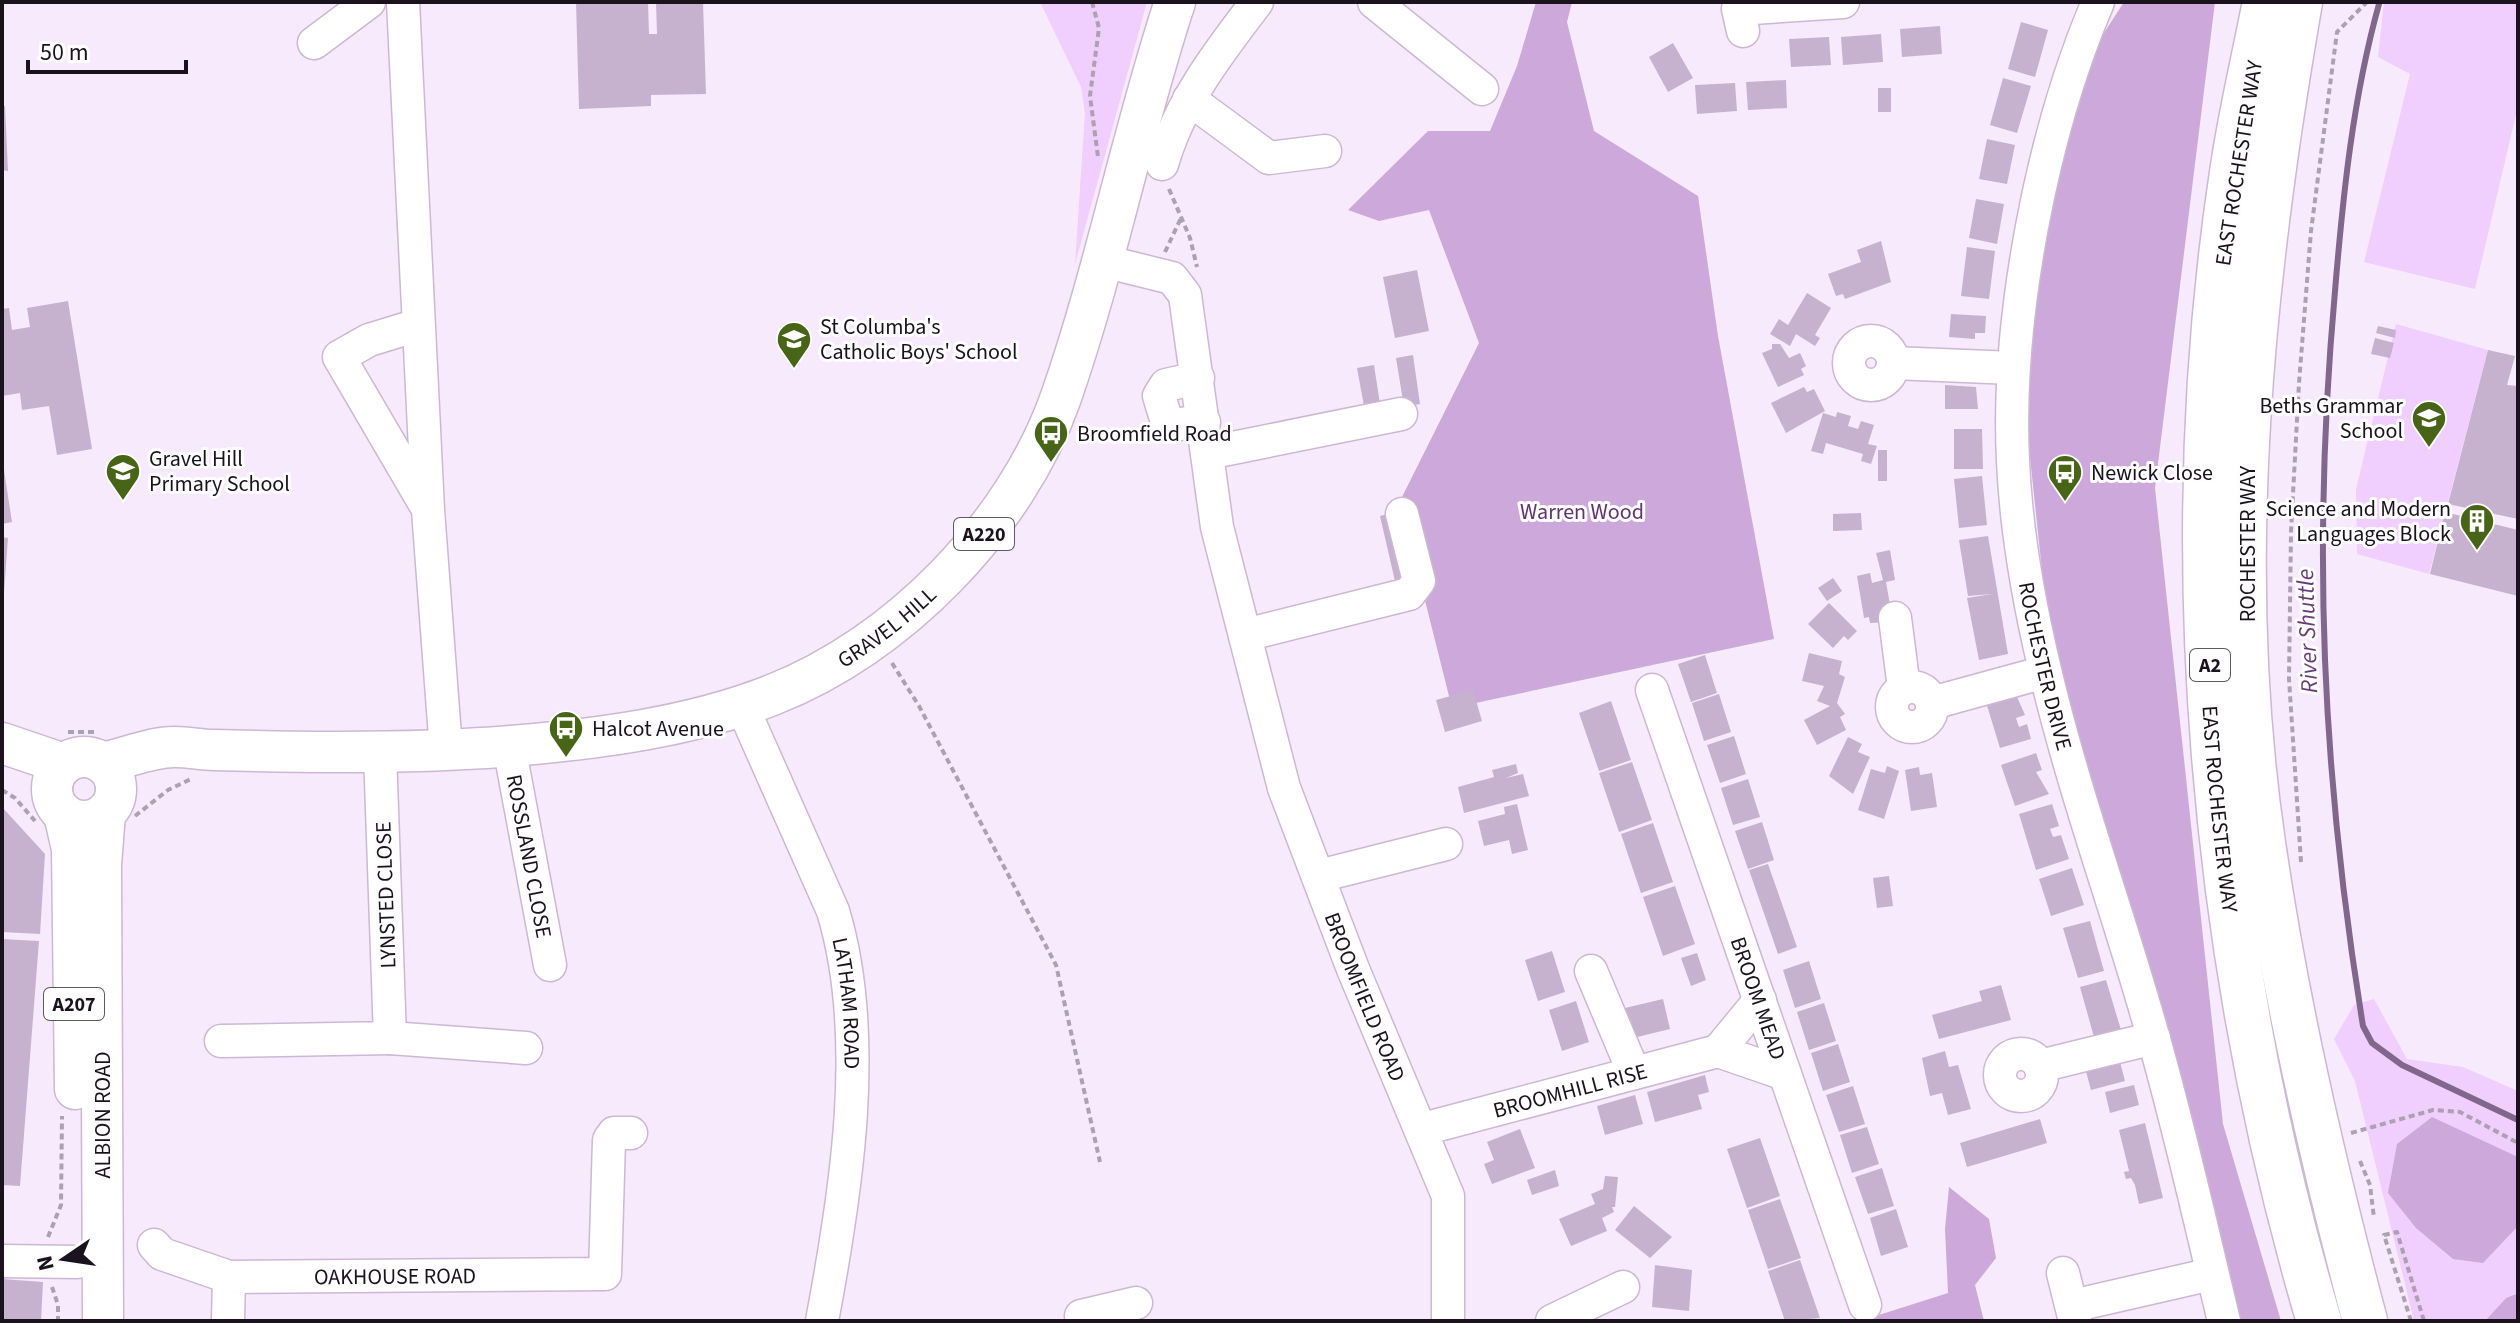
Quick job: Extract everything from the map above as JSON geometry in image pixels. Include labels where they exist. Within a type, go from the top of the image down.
[{"type":"highway","name":"EAST ROCHESTER WAY","points":[[2265,2],[2232,173],[2210,404],[2207,542],[2211,702],[2223,843],[2242,984],[2283,1190],[2319,1321]]},
{"type":"highway","name":"ROCHESTER WAY","points":[[2281,944],[2263,841],[2253,739],[2245,538],[2246,457],[2271,170],[2300,2]]},
{"type":"highway","points":[[2281,944],[2265,520],[2273,380],[2297,167],[2324,21],[2332,2]]},
{"type":"highway","name":"A2","points":[[2281,944],[2310,1105],[2365,1321]]},
{"type":"main road","name":"GRAVEL HILL","points":[[83,776],[173,746],[209,750],[380,752],[509,746],[612,736],[742,706],[776,694],[876,638],[966,558],[1017,488],[1060,401],[1103,261],[1124,173],[1175,2]]},
{"type":"main road","points":[[2,743],[83,776]]},
{"type":"main road","points":[[2,771],[83,776]]},
{"type":"main road","name":"ALBION ROAD","points":[[78,1321],[58,1259],[72,849],[83,776]]},
{"type":"main road","name":"ALBION ROAD","points":[[83,776],[101,865],[103,1321]]},
{"type":"street","points":[[314,43],[369,2]]},
{"type":"street","points":[[403,2],[428,510],[446,750]]},
{"type":"street","points":[[1162,164],[1172,131],[1189,99],[1208,67],[1257,2]]},
{"type":"street","points":[[1374,2],[1482,89]]},
{"type":"street","points":[[1743,31],[1738,9],[1843,2]]},
{"type":"street","name":"ROCHESTER DRIVE","points":[[2098,2],[2075,55],[2038,195],[2013,368],[2015,478],[2027,587],[2045,672],[2154,1038],[2224,1321]]},
{"type":"street","points":[[2273,380],[2280,253],[2300,95],[2318,2]]},
{"type":"street","points":[[1189,99],[1269,158],[1325,151]]},
{"type":"street","name":"BROOMFIELD ROAD","points":[[1103,261],[1172,278],[1185,295],[1217,527],[1284,788],[1353,969],[1423,1129],[1448,1196],[1448,1321]]},
{"type":"street","points":[[418,325],[369,340],[339,357],[428,510]]},
{"type":"street","points":[[1893,363],[2013,368]]},
{"type":"street","points":[[1206,438],[1401,414]]},
{"type":"street","points":[[1245,635],[1409,594],[1419,581],[1402,514]]},
{"type":"street","points":[[1895,618],[1918,695],[2045,672]]},
{"type":"street","name":"BROOM MEAD","points":[[1652,690],[1865,1305]]},
{"type":"street","name":"LATHAM ROAD","points":[[742,706],[833,911],[847,970],[850,1070],[845,1173],[822,1321]]},
{"type":"street","name":"ROSSLAND CLOSE","points":[[509,746],[550,965]]},
{"type":"street","name":"LYNSTED CLOSE","points":[[380,752],[390,1038]]},
{"type":"street","points":[[1319,876],[1446,844]]},
{"type":"street","points":[[1591,971],[1634,1073]]},
{"type":"street","points":[[1760,1000],[1718,1051],[1785,1074]]},
{"type":"street","points":[[221,1041],[390,1038],[526,1048]]},
{"type":"street","points":[[2040,1066],[2154,1038]]},
{"type":"street","name":"BROOMHILL RISE","points":[[1423,1129],[1718,1051]]},
{"type":"street","name":"OAKHOUSE ROAD","points":[[154,1245],[162,1254],[229,1277],[605,1274],[609,1140],[614,1133],[631,1133]]},
{"type":"street","points":[[2,1261],[58,1259]]},
{"type":"street","points":[[2063,1273],[2074,1313],[2212,1274]]},
{"type":"street","points":[[228,1321],[229,1277]]},
{"type":"street","points":[[1552,1321],[1623,1287]]},
{"type":"street","points":[[1074,1319],[1136,1303]]},
{"type":"path","points":[[1092,2],[1099,28],[1090,96],[1098,158],[1107,160]]},
{"type":"path","points":[[2303,876],[2295,818],[2289,679],[2291,531],[2299,383],[2311,231],[2337,32],[2367,2]]},
{"type":"path","points":[[1162,164],[1170,194],[1190,238],[1197,269]]},
{"type":"path","points":[[1164,256],[1181,218]]},
{"type":"path","points":[[876,638],[919,706],[1056,965],[1100,1162]]},
{"type":"path","points":[[2347,1118],[2351,1133],[2433,1110],[2460,1112],[2518,1143]]},
{"type":"path","points":[[58,1321],[61,1205]]},
{"type":"path","points":[[2411,1321],[2384,1235],[2397,1232],[2424,1321]]},
{"type":"shaded area","points":[[1040,2],[1147,2],[1075,264],[1085,113],[1081,87]]},
{"type":"shaded area","points":[[2384,2],[2518,2],[2518,106],[2475,289],[2364,262],[2410,74],[2378,57]]},
{"type":"shaded area","points":[[2396,324],[2488,350],[2429,574],[2357,554],[2356,489]]},
{"type":"shaded area","points":[[2374,999],[2407,1059],[2463,1067],[2518,1091],[2518,1292],[2506,1298],[2485,1321],[2414,1321],[2355,1081],[2334,1039],[2354,1005]]},
{"type":"green space","name":"Warren Wood","points":[[1536,2],[1572,2],[1567,22],[1594,131],[1698,196],[1718,336],[1774,639],[1452,708],[1400,501],[1479,343],[1429,210],[1379,221],[1348,210],[1428,131],[1490,131],[1517,66]]},
{"type":"green space","points":[[2124,2],[2215,2],[2155,488],[2223,1124],[2281,1321],[2230,1321],[2053,673],[2020,364],[2078,73]]},
{"type":"green space","points":[[2432,1117],[2518,1157],[2518,1226],[2483,1263],[2453,1259],[2416,1228],[2388,1193],[2397,1144]]},
{"type":"green space","points":[[1949,1187],[1989,1219],[1996,1258],[1975,1285],[1984,1321],[1860,1321],[1948,1293],[1945,1229]]},
{"type":"green space","points":[[2518,1293],[2518,1321],[2485,1321],[2506,1298]]},
{"type":"building","points":[[576,2],[648,2],[649,34],[657,34],[656,2],[703,2],[706,94],[651,95],[651,106],[579,109]]},
{"type":"building","points":[[2021,22],[2048,30],[2035,77],[2008,69]]},
{"type":"building","points":[[1940,26],[1942,54],[1902,57],[1900,29]]},
{"type":"building","points":[[1881,34],[1883,62],[1843,65],[1841,37]]},
{"type":"building","points":[[1829,37],[1831,65],[1791,67],[1789,39]]},
{"type":"building","points":[[1673,43],[1693,78],[1668,92],[1649,57]]},
{"type":"building","points":[[2003,78],[2031,86],[2017,133],[1990,125]]},
{"type":"building","points":[[1786,80],[1787,108],[1748,110],[1746,82]]},
{"type":"building","points":[[1735,83],[1737,111],[1697,114],[1695,85]]},
{"type":"building","points":[[1878,88],[1891,88],[1891,112],[1878,112]]},
{"type":"building","points":[[2,106],[5,106],[8,171],[2,170]]},
{"type":"building","points":[[1987,139],[2015,145],[2007,184],[1979,179]]},
{"type":"building","points":[[1976,199],[2004,204],[1997,244],[1969,238]]},
{"type":"building","points":[[1881,241],[1891,282],[1845,299],[1843,294],[1836,296],[1828,274],[1861,262],[1857,250]]},
{"type":"building","points":[[1967,247],[1995,251],[1989,299],[1961,296]]},
{"type":"building","points":[[1417,270],[1429,331],[1395,338],[1383,277]]},
{"type":"building","points":[[1807,293],[1831,308],[1815,335],[1820,338],[1815,346],[1796,334],[1790,346],[1770,334],[1779,319],[1788,325]]},
{"type":"building","points":[[68,301],[92,449],[57,455],[49,406],[22,410],[20,393],[2,396],[2,309],[9,308],[12,330],[30,327],[27,308]]},
{"type":"building","points":[[1951,314],[1986,316],[1985,333],[1975,333],[1975,339],[1949,337]]},
{"type":"building","points":[[2378,326],[2396,330],[2395,338],[2376,333]]},
{"type":"building","points":[[2375,338],[2394,343],[2390,358],[2371,354]]},
{"type":"building","points":[[1772,344],[1780,344],[1789,358],[1800,353],[1806,366],[1801,369],[1804,375],[1778,387],[1762,353],[1772,349]]},
{"type":"building","points":[[2488,350],[2515,356],[2507,385],[2518,386],[2518,519],[2448,504]]},
{"type":"building","points":[[1413,355],[1420,404],[1404,407],[1396,358]]},
{"type":"building","points":[[1374,365],[1380,404],[1364,406],[1357,368]]},
{"type":"building","points":[[1945,385],[1976,387],[1978,409],[1945,409]]},
{"type":"building","points":[[1804,387],[1807,392],[1814,389],[1825,411],[1786,433],[1771,403]]},
{"type":"building","points":[[1837,412],[1851,416],[1848,426],[1858,429],[1861,421],[1874,425],[1868,444],[1877,446],[1871,464],[1861,461],[1863,454],[1826,443],[1823,454],[1811,451],[1823,413],[1836,417]]},
{"type":"building","points":[[1954,429],[1982,429],[1983,469],[1954,469]]},
{"type":"building","points":[[1878,450],[1887,450],[1887,481],[1878,481]]},
{"type":"building","points":[[2,471],[12,522],[2,524]]},
{"type":"building","points":[[1982,476],[1987,525],[1959,528],[1954,479]]},
{"type":"building","points":[[1395,512],[1411,577],[1395,581],[1380,516]]},
{"type":"building","name":"Science and Modern Languages Block","points":[[2445,512],[2518,530],[2518,596],[2430,574]]},
{"type":"building","points":[[1861,513],[1862,530],[1833,531],[1833,514]]},
{"type":"building","points":[[1988,536],[2008,654],[1979,660],[1967,598],[1992,594],[1968,596],[1959,540]]},
{"type":"building","points":[[2,537],[8,538],[4,593],[2,593]]},
{"type":"building","points":[[1890,550],[1895,580],[1886,582],[1893,622],[1870,623],[1869,617],[1864,618],[1857,576],[1870,573],[1872,583],[1883,580],[1876,553]]},
{"type":"building","points":[[1833,578],[1842,591],[1827,601],[1818,588]]},
{"type":"building","points":[[1829,603],[1857,631],[1848,640],[1844,636],[1833,648],[1808,624]]},
{"type":"building","points":[[1809,653],[1842,661],[1839,674],[1845,677],[1837,703],[1845,714],[1840,717],[1846,730],[1817,745],[1804,720],[1830,706],[1817,701],[1824,686],[1802,681]]},
{"type":"building","points":[[1705,655],[1717,693],[1691,702],[1678,664]]},
{"type":"building","points":[[1473,690],[1482,721],[1445,732],[1436,700]]},
{"type":"building","points":[[2014,690],[2025,715],[2016,718],[2019,727],[2027,724],[2031,739],[2000,748],[1985,699]]},
{"type":"building","points":[[1719,694],[1731,732],[1704,741],[1692,703]]},
{"type":"building","points":[[1611,701],[1631,760],[1599,771],[1579,713]]},
{"type":"building","points":[[1734,736],[1746,774],[1720,783],[1707,745]]},
{"type":"building","points":[[1848,737],[1862,744],[1858,752],[1870,757],[1853,794],[1829,776]]},
{"type":"building","points":[[2036,753],[2042,770],[2036,772],[2049,794],[2015,806],[2001,765]]},
{"type":"building","points":[[1632,762],[1652,820],[1619,832],[1599,773]]},
{"type":"building","points":[[1516,764],[1518,773],[1506,778],[1523,774],[1529,796],[1464,813],[1458,787],[1494,777],[1492,770]]},
{"type":"building","points":[[1887,766],[1899,771],[1884,819],[1858,810],[1871,769],[1885,773]]},
{"type":"building","points":[[1919,767],[1920,775],[1932,773],[1937,807],[1911,811],[1905,770]]},
{"type":"building","points":[[1748,779],[1760,817],[1733,825],[1721,788]]},
{"type":"building","points":[[1517,804],[1528,850],[1512,854],[1509,840],[1484,846],[1478,821],[1505,814],[1504,807]]},
{"type":"building","points":[[2052,804],[2059,826],[2050,829],[2053,837],[2061,835],[2069,859],[2036,870],[2019,814]]},
{"type":"building","points":[[2,807],[45,854],[40,934],[2,932]]},
{"type":"building","points":[[1762,822],[1774,860],[1748,869],[1735,831]]},
{"type":"building","points":[[1653,823],[1673,882],[1641,893],[1621,834]]},
{"type":"building","points":[[1768,864],[1797,947],[1778,954],[1749,870]]},
{"type":"building","points":[[2072,868],[2084,905],[2051,916],[2039,879]]},
{"type":"building","points":[[1889,876],[1893,906],[1877,908],[1873,878]]},
{"type":"building","points":[[1675,886],[1695,944],[1663,956],[1643,897]]},
{"type":"building","points":[[2090,921],[2104,971],[2078,978],[2063,928]]},
{"type":"building","points":[[2,939],[39,941],[20,1186],[2,1185]]},
{"type":"building","points":[[1552,951],[1565,992],[1538,1001],[1525,960]]},
{"type":"building","points":[[1697,953],[1706,980],[1691,986],[1681,958]]},
{"type":"building","points":[[1809,961],[1821,999],[1795,1008],[1783,970]]},
{"type":"building","points":[[2106,980],[2121,1030],[2094,1037],[2080,987]]},
{"type":"building","points":[[2001,985],[2011,1020],[1939,1039],[1932,1015],[1982,1001],[1979,991]]},
{"type":"building","points":[[1663,999],[1670,1029],[1633,1038],[1625,1008]]},
{"type":"building","points":[[1576,1001],[1589,1042],[1562,1051],[1549,1010]]},
{"type":"building","points":[[1824,1003],[1836,1041],[1809,1050],[1797,1012]]},
{"type":"building","points":[[1838,1044],[1850,1082],[1823,1091],[1811,1053]]},
{"type":"building","points":[[1945,1051],[1949,1067],[1958,1065],[1971,1109],[1948,1115],[1942,1093],[1930,1096],[1922,1058]]},
{"type":"building","points":[[2119,1058],[2125,1081],[2091,1090],[2085,1068]]},
{"type":"building","points":[[1705,1075],[1709,1092],[1698,1095],[1702,1109],[1655,1122],[1647,1092]]},
{"type":"building","points":[[2134,1085],[2139,1105],[2110,1113],[2105,1092]]},
{"type":"building","points":[[1853,1086],[1865,1124],[1839,1132],[1826,1095]]},
{"type":"building","points":[[1635,1095],[1643,1124],[1605,1135],[1597,1106]]},
{"type":"building","points":[[2040,1119],[2047,1143],[1967,1167],[1960,1143]]},
{"type":"building","points":[[2145,1123],[2163,1198],[2139,1204],[2135,1185],[2131,1178],[2126,1179],[2124,1172],[2129,1171],[2119,1130]]},
{"type":"building","points":[[1867,1127],[1879,1164],[1852,1173],[1840,1135]]},
{"type":"building","points":[[1520,1129],[1535,1168],[1492,1184],[1484,1164],[1494,1160],[1487,1142]]},
{"type":"building","points":[[1760,1138],[1780,1196],[1747,1208],[1727,1149]]},
{"type":"building","points":[[1882,1168],[1894,1206],[1868,1214],[1855,1177]]},
{"type":"building","points":[[1555,1170],[1559,1186],[1532,1195],[1527,1180]]},
{"type":"building","points":[[1605,1176],[1618,1177],[1615,1207],[1612,1207],[1614,1212],[1602,1218],[1607,1231],[1571,1246],[1559,1219],[1595,1204],[1591,1194],[1603,1189]]},
{"type":"building","points":[[1780,1199],[1801,1258],[1768,1269],[1748,1210]]},
{"type":"building","points":[[1634,1206],[1672,1237],[1650,1258],[1615,1230]]},
{"type":"building","points":[[1896,1209],[1908,1247],[1881,1256],[1870,1218]]},
{"type":"building","points":[[1800,1260],[1820,1318],[1785,1321],[1768,1271]]},
{"type":"building","points":[[1655,1265],[1692,1270],[1689,1311],[1652,1307]]},
{"type":"building","points":[[2,1279],[43,1282],[41,1321],[2,1321]]},
{"type":"waterway","name":"River Shuttle","points":[[2379,4],[2362,75],[2346,183],[2328,385],[2324,478],[2325,660],[2330,750],[2349,933],[2363,1026],[2372,1043],[2402,1065],[2518,1120]]},
{"type":"place","name":"St Columba's Catholic Boys' School","points":[[794,370]]},
{"type":"place","name":"Beths Grammar School","points":[[2429,449]]},
{"type":"place","name":"Broomfield Road","points":[[1051,464]]},
{"type":"place","name":"Gravel Hill Primary School","points":[[123,502]]},
{"type":"place","name":"Newick Close","points":[[2065,503]]},
{"type":"place","name":"Science and Modern Languages Block","points":[[2477,552]]},
{"type":"place","name":"Halcot Avenue","points":[[566,759]]}]
